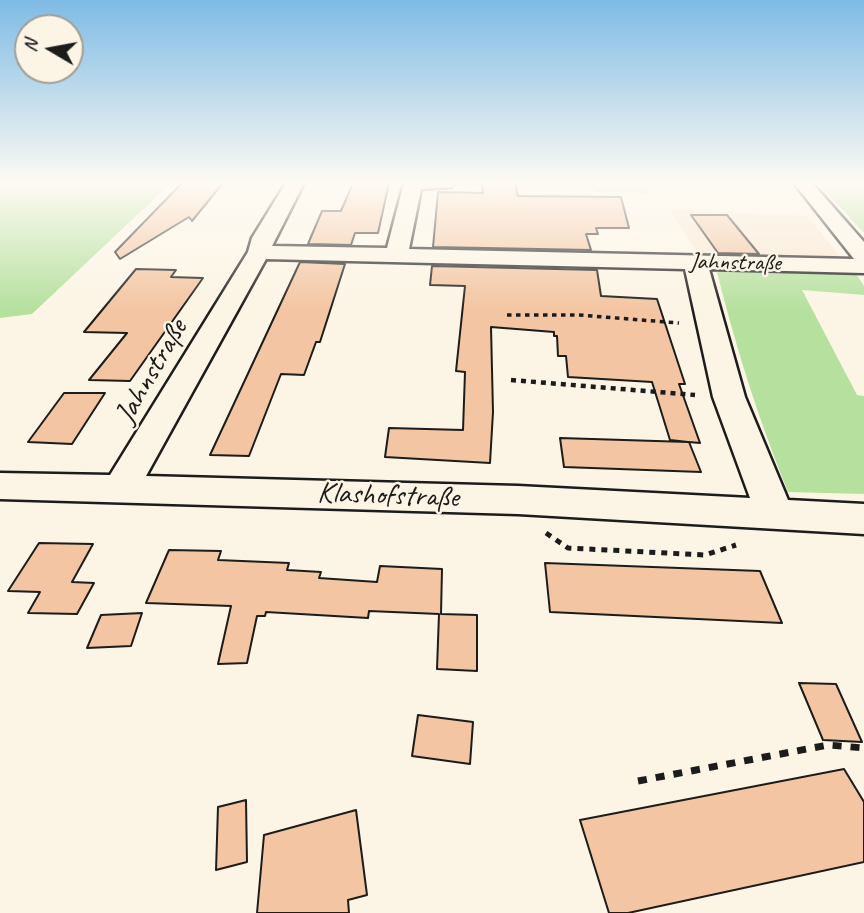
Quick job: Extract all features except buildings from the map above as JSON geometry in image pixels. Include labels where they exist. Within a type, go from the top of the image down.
[{"type":"street","name":"Jahnstraße","points":[[121,488],[259,252],[262,238],[269,226]]},
{"type":"street","points":[[396,255],[403,226]]},
{"type":"street","points":[[839,226],[864,256]]},
{"type":"street","name":"Jahnstraße","points":[[259,252],[864,266]]},
{"type":"street","points":[[695,262],[729,397],[775,515]]},
{"type":"street","name":"Klashofstraße","points":[[0,486],[518,500],[864,519]]},
{"type":"path","points":[[507,315],[579,316],[711,325]]},
{"type":"path","points":[[511,380],[729,397]]},
{"type":"path","points":[[518,500],[551,538],[568,548],[705,555],[745,542],[775,515]]},
{"type":"path","points":[[638,781],[828,745],[864,748]]},
{"type":"shaded area","points":[[680,226],[815,226],[843,261],[700,257]]},
{"type":"green space","points":[[0,226],[126,226],[32,314],[0,318]]},
{"type":"green space","points":[[716,268],[855,272],[864,286],[864,295],[802,290],[857,395],[864,396],[864,494],[788,492],[748,381]]}]
